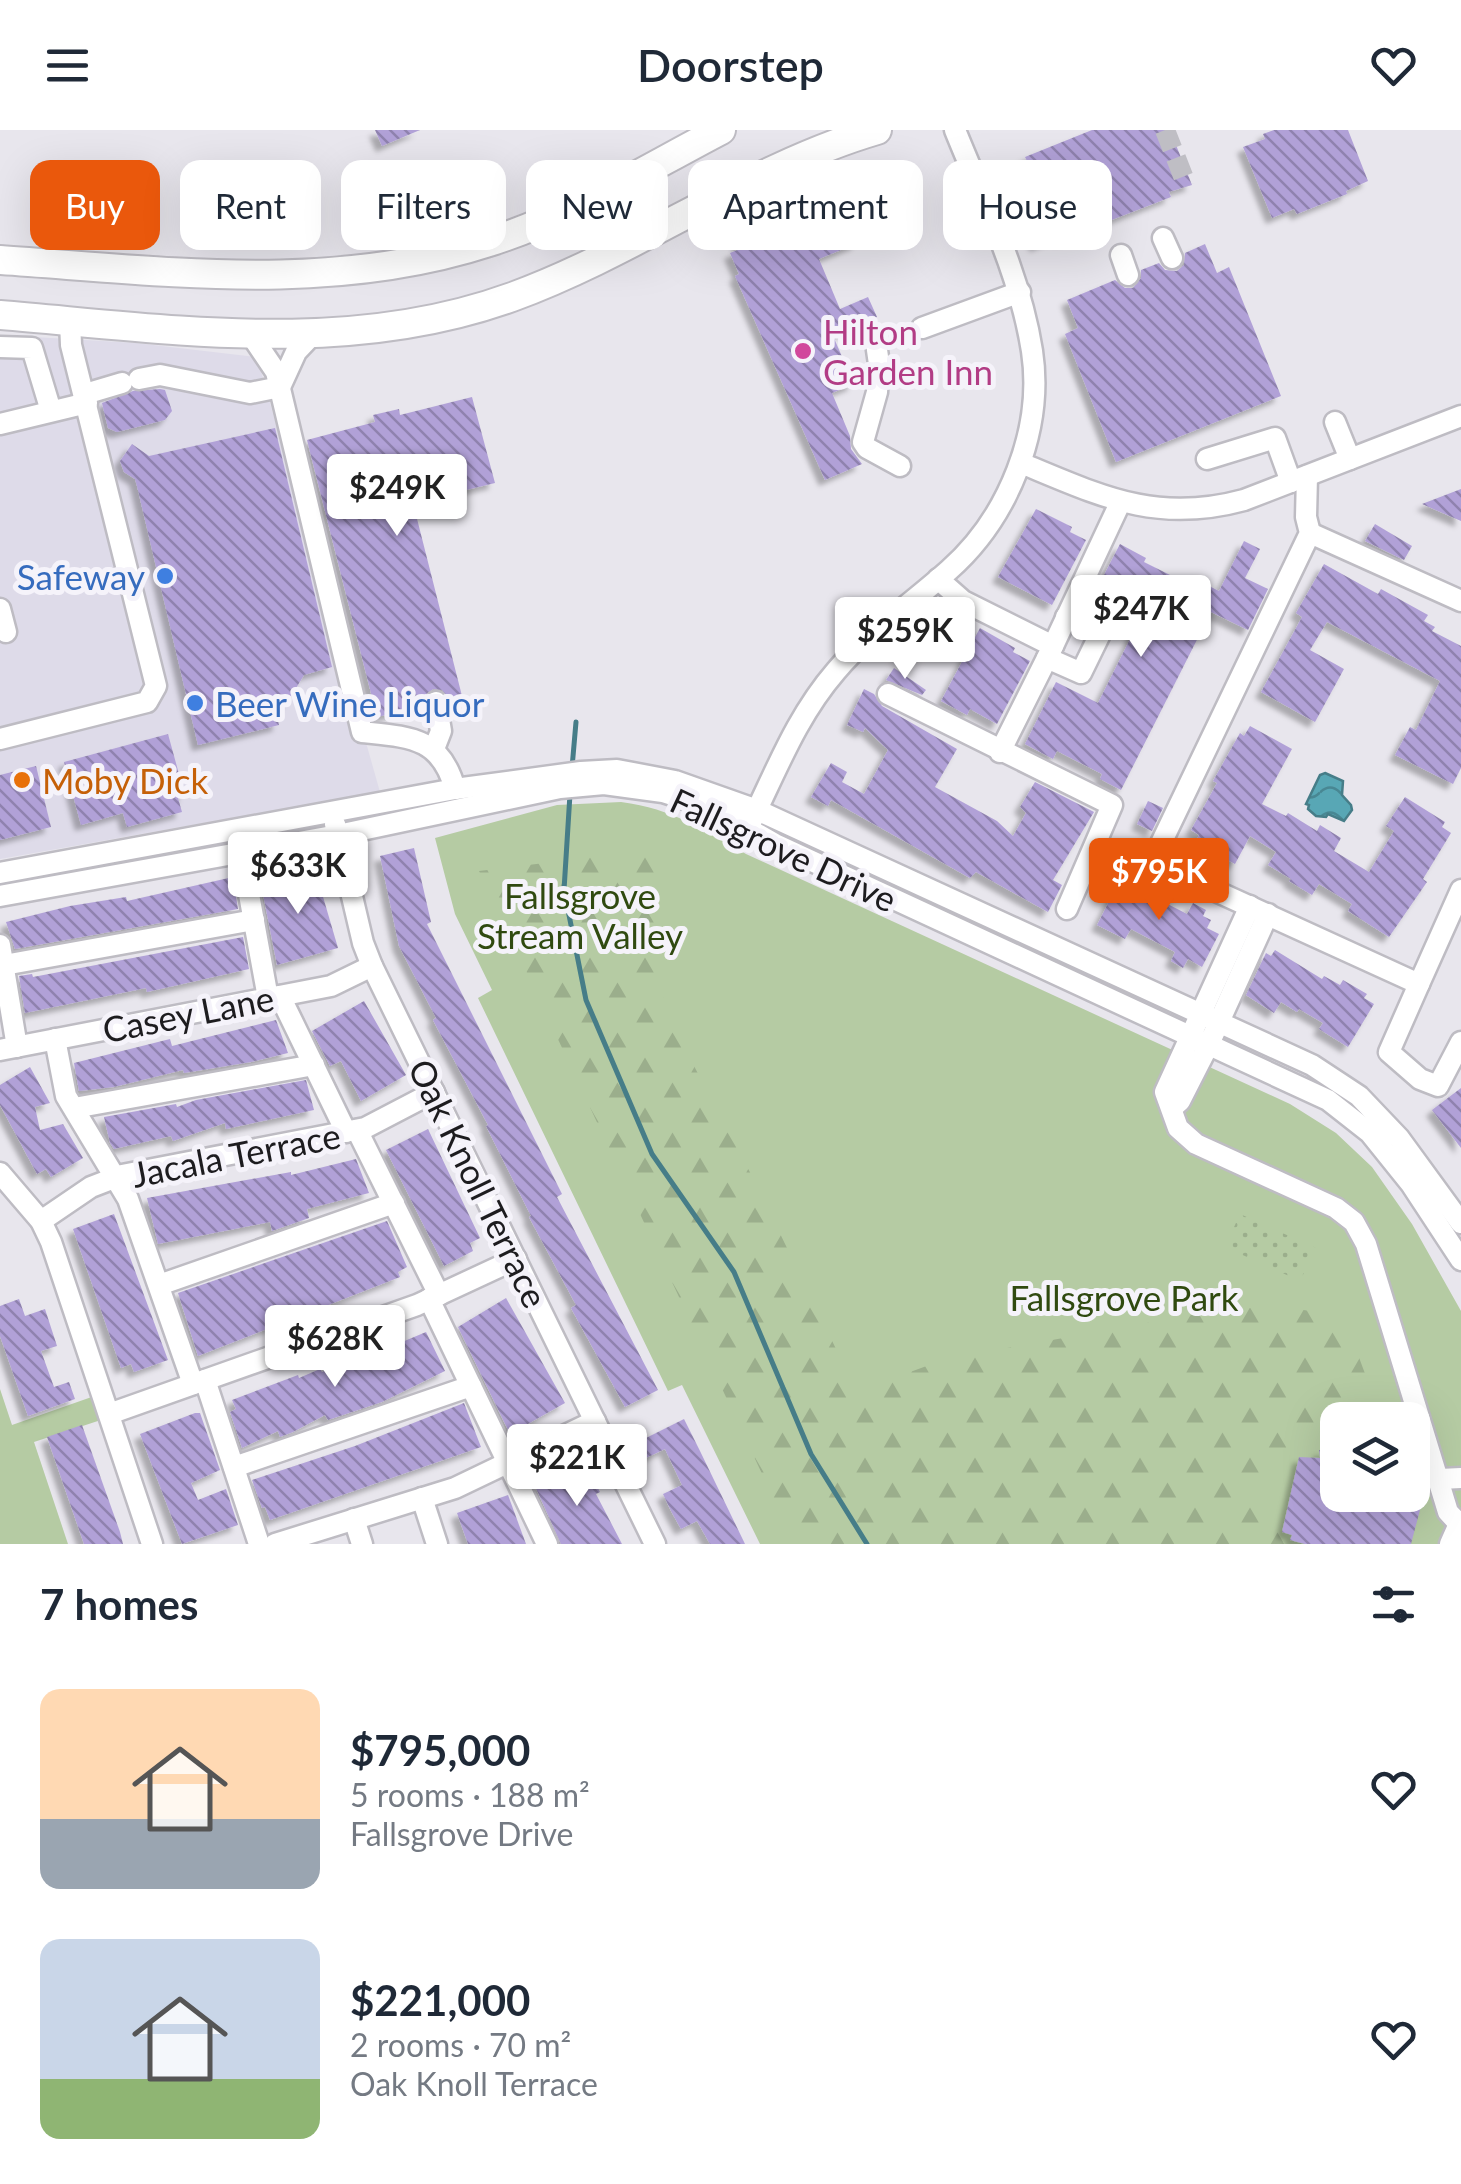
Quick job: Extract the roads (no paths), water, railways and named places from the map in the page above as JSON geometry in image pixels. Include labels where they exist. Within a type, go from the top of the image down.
[{"type":"main road","points":[[0,260],[263,277],[335,274],[414,261],[490,242],[573,208],[721,130]]},
{"type":"main road","points":[[0,315],[251,335],[313,334],[425,320],[509,298],[599,262],[774,169],[877,130]]},
{"type":"street","points":[[752,819],[808,706],[837,669],[876,630],[953,567],[1013,485],[1028,442],[1033,356],[1020,292],[955,130]]},
{"type":"street","points":[[1120,255],[1128,276]]},
{"type":"street","points":[[922,328],[1020,292]]},
{"type":"street","points":[[0,739],[147,702],[156,686],[72,345],[70,321]]},
{"type":"street","points":[[280,386],[296,352],[313,334]]},
{"type":"street","points":[[251,335],[270,362],[280,386],[325,548],[362,732],[394,735],[434,748],[450,770],[455,790]]},
{"type":"street","points":[[876,343],[878,392],[863,442],[900,466]]},
{"type":"street","points":[[0,347],[32,348],[52,411]]},
{"type":"street","points":[[0,424],[52,411],[160,374],[250,393],[280,386]]},
{"type":"street","points":[[1020,463],[1120,503],[1155,509],[1215,508],[1461,416]]},
{"type":"street","points":[[1335,422],[1350,459]]},
{"type":"street","points":[[1206,460],[1275,438],[1299,479],[1310,533],[1152,862],[1419,984]]},
{"type":"street","points":[[1000,752],[1120,503]]},
{"type":"street","points":[[1310,533],[1461,601]]},
{"type":"street","points":[[938,579],[963,602],[1081,673],[1101,632],[1066,617]]},
{"type":"street","points":[[0,610],[6,632]]},
{"type":"street","points":[[888,694],[1112,805],[1067,909]]},
{"type":"street","points":[[434,748],[441,731],[436,702]]},
{"type":"street","name":"Fallsgrove Drive","points":[[0,896],[338,835],[571,780]]},
{"type":"street","name":"Fallsgrove Drive","points":[[0,872],[455,790],[571,780],[664,792],[752,819],[1312,1065],[1359,1096],[1399,1138],[1461,1223]]},
{"type":"street","name":"Oak Knoll Terrace","points":[[332,812],[363,944],[372,966],[655,1544]]},
{"type":"street","name":"Fallsgrove Drive","points":[[752,819],[792,852],[1328,1100],[1370,1133],[1411,1184],[1461,1260]]},
{"type":"street","points":[[246,878],[274,997],[394,1203],[471,1386],[548,1544]]},
{"type":"street","points":[[1459,1051],[1438,1086],[1420,1079],[1390,1052],[1461,890]]},
{"type":"street","points":[[1259,910],[1199,1040],[1165,1092],[1178,1128],[1196,1144],[1310,1195],[1354,1222],[1366,1244],[1451,1478],[1448,1512],[1456,1532]]},
{"type":"street","points":[[8,1048],[2,955],[254,920]]},
{"type":"street","name":"Casey Lane","points":[[8,1048],[331,986],[372,966]]},
{"type":"street","points":[[55,1039],[66,1096],[128,1199],[234,1467],[259,1544]]},
{"type":"street","points":[[74,1108],[314,1065]]},
{"type":"street","name":"Jacala Terrace","points":[[41,1220],[90,1187],[114,1178],[352,1131],[434,1092]]},
{"type":"street","points":[[0,1173],[41,1220],[80,1322],[152,1544]]},
{"type":"street","points":[[160,1285],[394,1203]]},
{"type":"street","points":[[110,1414],[434,1297],[516,1259]]},
{"type":"street","points":[[234,1467],[471,1386]]},
{"type":"street","points":[[275,1544],[455,1488],[595,1422]]},
{"type":"street","points":[[422,1498],[438,1544]]},
{"type":"street","points":[[354,1519],[362,1544]]},
{"type":"water","points":[[1325,773],[1343,781],[1342,795],[1352,810],[1344,821],[1328,814],[1316,816],[1306,804],[1320,775]]},
{"type":"waterway","points":[[572,768],[576,722]]},
{"type":"waterway","points":[[570,794],[564,890],[586,1000],[652,1154],[734,1272],[811,1454],[867,1544]]},
{"type":"tunnel","points":[[1165,130],[1187,186]]},
{"type":"place","name":"Hilton Garden Inn","points":[[803,351]]},
{"type":"place","name":"Safeway","points":[[165,576]]},
{"type":"place","name":"Beer Wine Liquor","points":[[195,703]]},
{"type":"place","name":"Moby Dick","points":[[22,780]]},
{"type":"park label","name":"Fallsgrove Stream Valley","points":[[580,915]]},
{"type":"park label","name":"Fallsgrove Park","points":[[1124,1297]]}]
